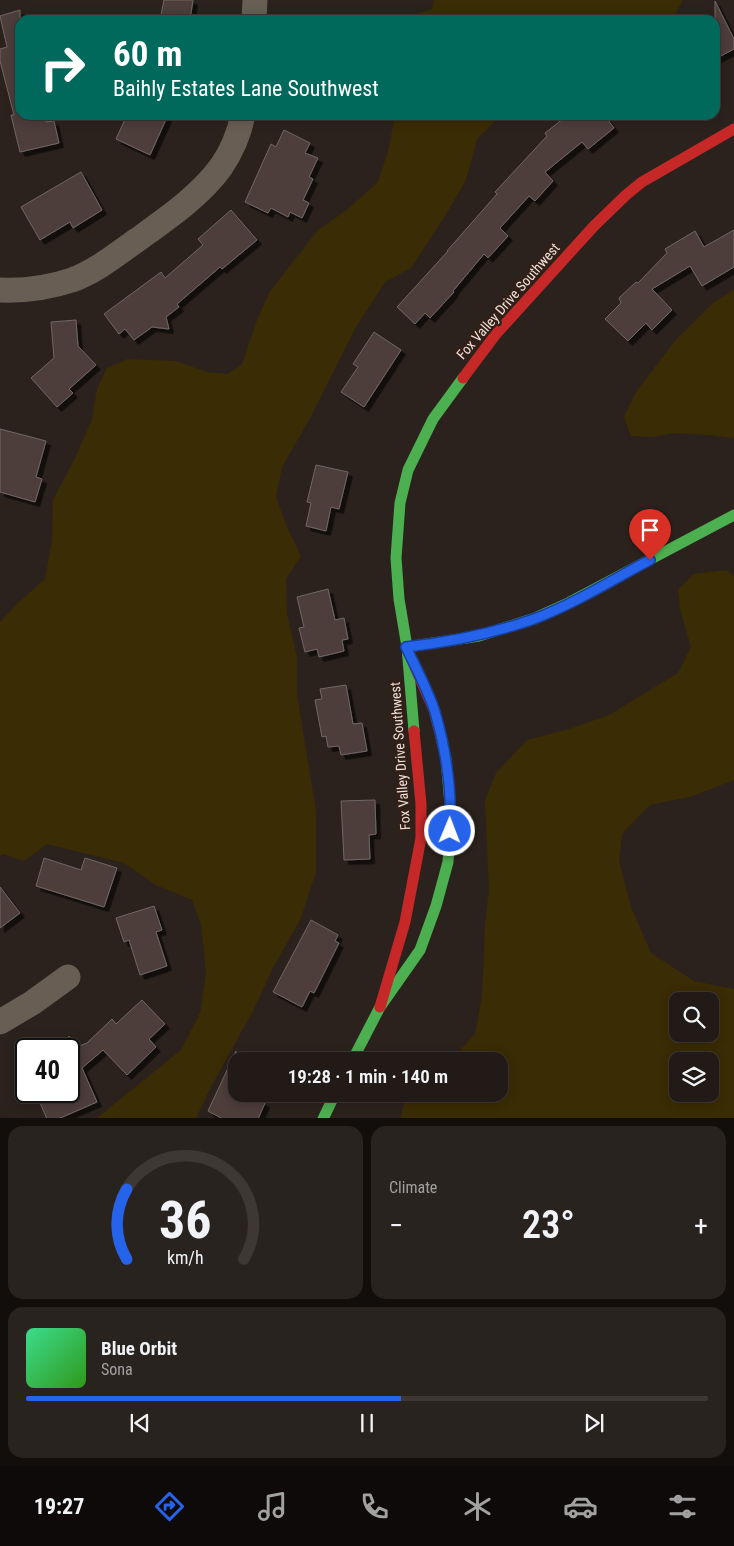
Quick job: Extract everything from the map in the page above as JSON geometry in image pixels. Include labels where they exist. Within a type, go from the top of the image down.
[{"type":"street","points":[[254,15],[255,0]]},
{"type":"street","points":[[0,290],[42,288],[74,279],[99,266],[130,245],[174,213],[220,169],[240,132],[243,120]]},
{"type":"street","name":"Fox Valley Drive Southwest","points":[[380,1006],[406,922],[421,838],[422,804],[406,647],[398,599],[396,558],[400,503],[408,470],[433,419],[496,334],[594,226],[642,182],[734,129]]},
{"type":"street","points":[[406,647],[479,636],[535,618],[566,604],[734,515]]},
{"type":"street","name":"Fox Valley Drive Southwest","points":[[357,1052],[380,1006],[420,950],[436,906],[448,862],[451,815],[446,759],[434,710],[406,647]]},
{"type":"street","points":[[0,1022],[32,1003],[68,977]]},
{"type":"street","points":[[323,1118],[331,1102]]},
{"type":"shaded area","points":[[434,0],[683,0],[675,15],[412,15],[432,9]]},
{"type":"shaded area","points":[[394,120],[501,120],[495,121],[477,139],[466,180],[411,268],[385,282],[356,327],[309,420],[282,467],[276,497],[286,525],[301,556],[286,579],[287,614],[297,657],[297,695],[316,811],[316,872],[301,918],[273,968],[253,1011],[230,1052],[228,1052],[228,1056],[196,1118],[97,1118],[181,1050],[200,1013],[206,973],[201,925],[192,900],[156,885],[124,863],[47,844],[24,861],[3,854],[0,856],[0,622],[45,579],[52,540],[53,500],[75,458],[92,419],[97,389],[107,368],[127,359],[176,361],[207,372],[228,374],[242,364],[257,320],[269,293],[317,231],[348,209],[378,182],[389,148]]},
{"type":"shaded area","points":[[734,290],[734,438],[676,433],[653,437],[631,436],[624,417],[636,392],[674,342],[714,302]]},
{"type":"shaded area","points":[[726,570],[734,576],[734,780],[693,796],[650,805],[622,834],[619,861],[631,907],[651,953],[694,981],[734,989],[734,1118],[401,1118],[405,1102],[508,1102],[508,1052],[458,1052],[475,1034],[482,996],[485,926],[489,888],[485,800],[496,773],[527,740],[569,729],[609,715],[678,673],[691,647],[680,609],[678,590],[694,574]]},
{"type":"building","points":[[164,0],[193,0],[191,15],[161,15]]},
{"type":"building","points":[[715,1],[734,39],[734,49],[720,56],[720,15],[715,15]]},
{"type":"building","points":[[20,10],[20,15],[15,15],[15,120],[54,121],[59,143],[20,152],[11,115],[14,115],[0,61],[0,49],[7,47],[0,16]]},
{"type":"building","points":[[125,120],[166,120],[150,155],[116,139]]},
{"type":"building","points":[[562,120],[608,120],[614,128],[588,149],[582,142],[545,172],[553,181],[535,201],[529,196],[500,228],[508,236],[488,258],[484,254],[454,292],[430,318],[425,313],[415,324],[397,307],[497,194],[495,192],[547,136],[545,133]]},
{"type":"building","points":[[284,130],[310,143],[305,153],[318,158],[309,177],[313,179],[303,200],[309,203],[302,218],[290,212],[288,217],[271,208],[268,213],[245,202],[271,144],[276,147]]},
{"type":"building","points":[[81,172],[102,210],[73,228],[70,222],[40,240],[21,207]]},
{"type":"building","points":[[231,210],[257,240],[222,269],[220,267],[177,304],[179,307],[166,317],[169,329],[152,327],[134,340],[125,329],[119,334],[104,314],[161,272],[165,278],[203,245],[198,239]]},
{"type":"building","points":[[734,230],[734,267],[702,286],[690,266],[652,289],[672,310],[652,330],[646,323],[628,341],[605,319],[621,303],[619,298],[636,282],[638,283],[667,253],[665,249],[695,231],[704,247]]},
{"type":"building","points":[[76,320],[78,346],[96,365],[69,389],[73,393],[57,407],[31,378],[54,358],[51,322]]},
{"type":"building","points":[[374,332],[401,350],[364,407],[341,392],[358,367],[353,364]]},
{"type":"building","points":[[0,429],[46,441],[36,477],[42,479],[35,502],[0,492]]},
{"type":"building","points":[[316,465],[348,472],[339,509],[331,507],[326,531],[306,526],[311,503],[307,502]]},
{"type":"building","points":[[328,589],[335,620],[344,618],[348,639],[342,640],[344,651],[319,657],[317,649],[305,652],[299,628],[304,627],[297,597]]},
{"type":"building","points":[[346,685],[353,724],[362,723],[367,751],[341,755],[339,746],[328,747],[326,736],[322,737],[315,700],[322,699],[320,689]]},
{"type":"building","points":[[375,800],[376,834],[369,835],[370,859],[344,860],[341,801]]},
{"type":"building","points":[[44,858],[81,870],[85,858],[117,868],[104,907],[36,886]]},
{"type":"building","points":[[0,887],[20,913],[0,928]]},
{"type":"building","points":[[154,906],[162,930],[156,932],[167,966],[140,975],[129,940],[124,942],[116,918]]},
{"type":"building","points":[[311,920],[338,935],[335,941],[339,943],[314,993],[310,991],[302,1007],[273,992]]},
{"type":"building","points":[[142,1000],[165,1024],[149,1039],[156,1047],[127,1075],[103,1050],[82,1068],[97,1102],[60,1118],[47,1118],[40,1103],[80,1103],[80,1046],[87,1043],[112,1019],[116,1024]]},
{"type":"building","points":[[228,1068],[228,1102],[265,1103],[258,1118],[221,1118],[208,1111]]},
{"type":"traffic: fast","points":[[414,731],[407,647],[399,599],[396,558],[400,503],[408,470],[433,419],[463,378]]},
{"type":"traffic: fast","points":[[407,647],[479,636],[535,618],[566,604],[734,515]]},
{"type":"traffic: fast","points":[[357,1052],[380,1007],[420,950],[436,906],[448,862],[451,815],[446,759],[441,737]]},
{"type":"traffic: fast","points":[[323,1118],[331,1102]]},
{"type":"traffic: jam","points":[[463,378],[496,334],[594,226],[626,195],[642,182],[734,129]]},
{"type":"traffic: jam","points":[[415,667],[434,710],[441,737]]},
{"type":"traffic: jam","points":[[380,1007],[405,922],[421,838],[421,804],[414,731]]},
{"type":"route","points":[[450,831],[451,815],[446,759],[434,710],[406,647],[479,636],[535,618],[650,560]]}]
